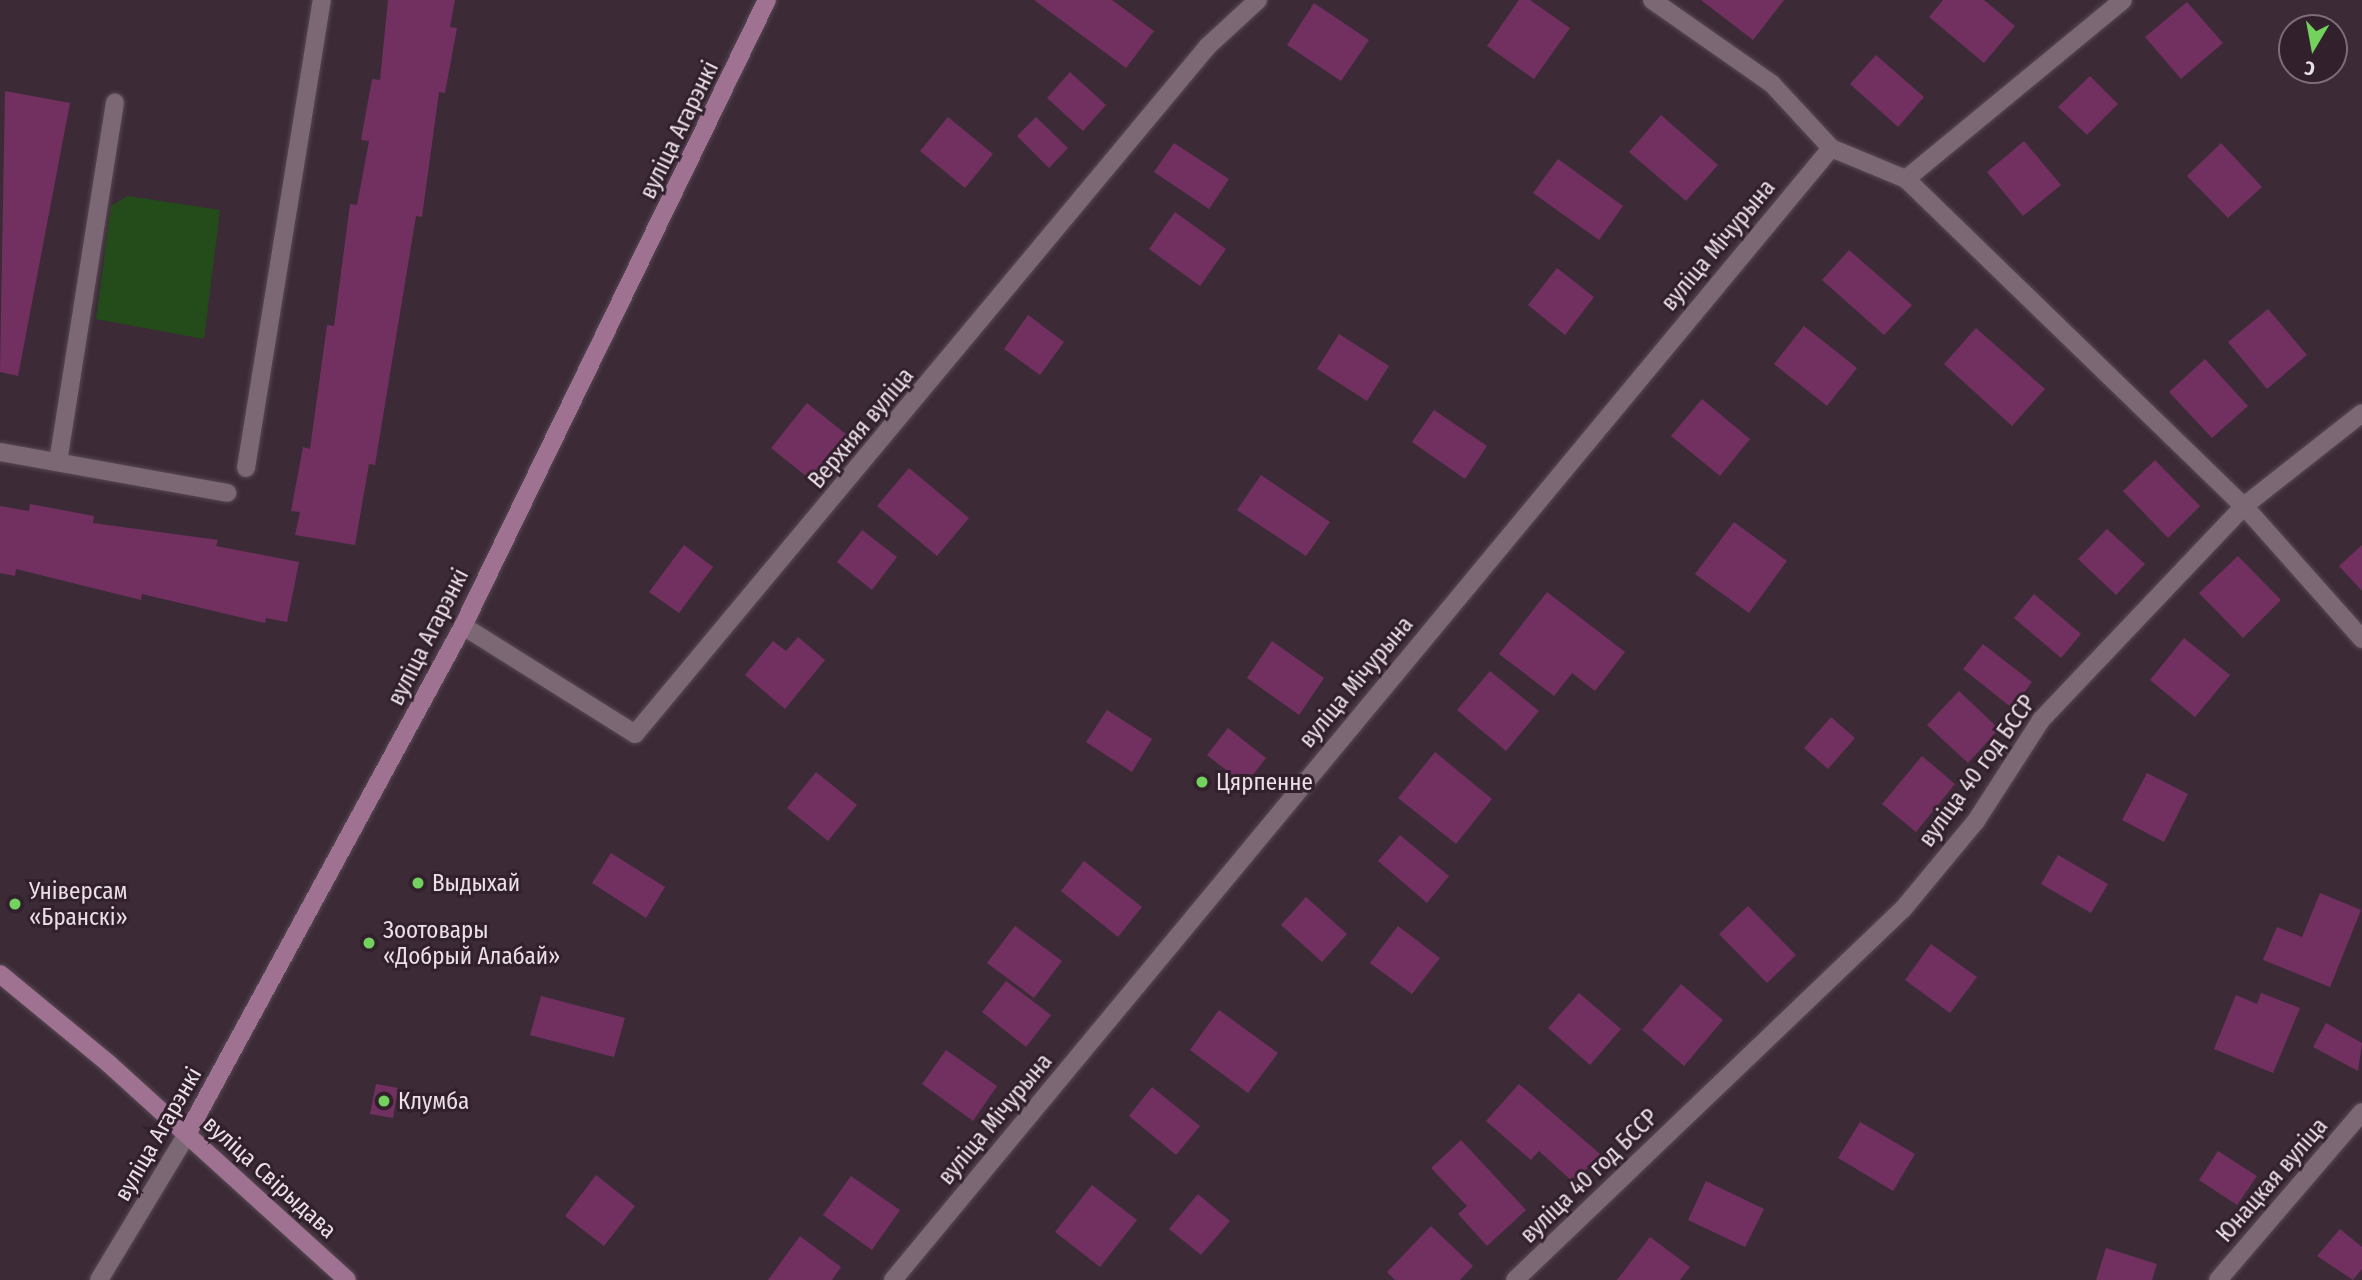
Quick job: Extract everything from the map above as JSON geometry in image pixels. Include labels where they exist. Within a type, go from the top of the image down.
[{"type":"main road","name":"вуліца Агарэнкі","points":[[187,1134],[463,626],[767,0]]},
{"type":"main road","name":"вуліца Свірыдава","points":[[0,974],[187,1134],[346,1280]]},
{"type":"street","points":[[246,468],[322,0]]},
{"type":"street","name":"Верхняя вуліца","points":[[463,626],[635,734],[1208,46],[1258,0]]},
{"type":"street","points":[[1652,0],[1772,84],[1830,148],[1906,180],[2244,506],[2362,639]]},
{"type":"street","points":[[1906,180],[2123,0]]},
{"type":"street","points":[[58,462],[115,102]]},
{"type":"street","name":"вуліца Мічурына","points":[[893,1280],[1830,148]]},
{"type":"street","name":"вуліца 40 год БССР","points":[[1515,1280],[1903,909],[1976,821],[2041,720],[2244,506],[2362,413]]},
{"type":"street","points":[[0,452],[227,493]]},
{"type":"street","name":"Юнацкая вуліца","points":[[2218,1280],[2362,1112]]},
{"type":"street","name":"вуліца Агарэнкі","points":[[99,1280],[187,1134]]},
{"type":"green space","points":[[128,196],[220,210],[204,339],[96,319],[111,206]]},
{"type":"building","points":[[388,0],[455,0],[450,27],[457,28],[445,93],[439,92],[422,217],[416,216],[375,465],[369,464],[355,545],[295,535],[300,512],[291,511],[303,447],[310,449],[327,325],[334,326],[350,204],[357,205],[369,141],[361,140],[372,79],[380,80]]},
{"type":"building","points":[[1034,0],[1112,0],[1154,31],[1126,68]]},
{"type":"building","points":[[1519,0],[1530,0],[1570,28],[1534,79],[1487,46]]},
{"type":"building","points":[[1701,0],[1784,0],[1753,40]]},
{"type":"building","points":[[1943,0],[1984,0],[2015,26],[1984,63],[1929,17]]},
{"type":"building","points":[[2187,2],[2223,43],[2181,79],[2145,37]]},
{"type":"building","points":[[1314,3],[1369,40],[1341,81],[1287,45]]},
{"type":"building","points":[[1876,55],[1924,97],[1898,127],[1850,84]]},
{"type":"building","points":[[1070,72],[1106,105],[1083,131],[1047,98]]},
{"type":"building","points":[[2090,76],[2118,104],[2087,135],[2058,107]]},
{"type":"building","points":[[5,91],[70,103],[18,376],[0,372]]},
{"type":"building","points":[[1661,115],[1718,165],[1686,201],[1629,152]]},
{"type":"building","points":[[948,117],[993,154],[965,188],[920,151]]},
{"type":"building","points":[[1036,117],[1068,148],[1049,168],[1017,136]]},
{"type":"building","points":[[2024,141],[2061,185],[2023,216],[1987,172]]},
{"type":"building","points":[[1174,143],[1229,179],[1209,209],[1154,172]]},
{"type":"building","points":[[2221,143],[2262,187],[2228,218],[2187,176]]},
{"type":"building","points":[[1558,159],[1623,206],[1599,240],[1533,193]]},
{"type":"building","points":[[1175,212],[1226,249],[1200,286],[1149,249]]},
{"type":"building","points":[[1849,250],[1912,305],[1884,335],[1822,280]]},
{"type":"building","points":[[1557,268],[1594,297],[1565,335],[1528,305]]},
{"type":"building","points":[[2268,309],[2307,355],[2267,389],[2228,342]]},
{"type":"building","points":[[1028,315],[1064,342],[1040,375],[1004,349]]},
{"type":"building","points":[[1804,326],[1857,368],[1827,406],[1774,364]]},
{"type":"building","points":[[1976,328],[2045,389],[2012,426],[1944,364]]},
{"type":"building","points":[[1339,334],[1389,366],[1367,401],[1317,369]]},
{"type":"building","points":[[2205,359],[2248,406],[2212,438],[2169,392]]},
{"type":"building","points":[[1702,399],[1750,439],[1720,476],[1671,436]]},
{"type":"building","points":[[807,403],[847,435],[811,480],[771,448]]},
{"type":"building","points":[[1434,410],[1487,446],[1465,479],[1412,442]]},
{"type":"building","points":[[2155,460],[2200,506],[2168,538],[2123,491]]},
{"type":"building","points":[[909,468],[969,518],[937,556],[877,506]]},
{"type":"building","points":[[1261,475],[1330,522],[1306,556],[1237,510]]},
{"type":"building","points":[[30,504],[94,516],[93,523],[218,540],[216,546],[299,562],[287,622],[266,618],[265,623],[142,594],[141,600],[16,569],[15,576],[0,573],[0,506],[29,511]]},
{"type":"building","points":[[1734,522],[1787,561],[1749,613],[1695,574]]},
{"type":"building","points":[[2107,529],[2145,564],[2116,595],[2078,559]]},
{"type":"building","points":[[862,530],[897,557],[872,590],[837,562]]},
{"type":"building","points":[[684,545],[713,567],[679,613],[649,592]]},
{"type":"building","points":[[2362,545],[2362,591],[2339,566]]},
{"type":"building","points":[[2238,556],[2281,600],[2243,638],[2199,593]]},
{"type":"building","points":[[1547,592],[1625,652],[1595,691],[1572,673],[1554,696],[1499,654]]},
{"type":"building","points":[[2034,594],[2081,634],[2061,658],[2014,618]]},
{"type":"building","points":[[798,637],[825,660],[785,709],[745,675],[773,641],[786,651]]},
{"type":"building","points":[[2184,638],[2230,675],[2195,717],[2150,680]]},
{"type":"building","points":[[1272,641],[1324,678],[1299,715],[1247,678]]},
{"type":"building","points":[[1983,644],[2032,682],[2012,708],[1963,669]]},
{"type":"building","points":[[1490,671],[1539,711],[1506,751],[1457,710]]},
{"type":"building","points":[[1959,691],[1999,729],[1968,763],[1927,725]]},
{"type":"building","points":[[1107,710],[1152,739],[1132,772],[1086,742]]},
{"type":"building","points":[[1831,717],[1855,738],[1828,769],[1804,748]]},
{"type":"building","points":[[1228,728],[1266,758],[1245,785],[1207,755]]},
{"type":"building","points":[[1435,752],[1492,799],[1456,844],[1398,798]]},
{"type":"building","points":[[1922,756],[1955,784],[1916,832],[1882,804]]},
{"type":"building","points":[[816,772],[857,805],[828,841],[787,808]]},
{"type":"building","points":[[2147,773],[2188,794],[2164,842],[2122,820]]},
{"type":"building","points":[[1400,835],[1449,876],[1427,903],[1378,861]]},
{"type":"building","points":[[611,853],[665,887],[646,918],[592,883]]},
{"type":"building","points":[[2058,855],[2108,884],[2091,913],[2041,884]]},
{"type":"building","points":[[1084,861],[1142,907],[1118,937],[1061,891]]},
{"type":"building","points":[[2320,893],[2361,910],[2330,987],[2263,960],[2277,927],[2302,937]]},
{"type":"building","points":[[1306,897],[1347,934],[1322,962],[1281,925]]},
{"type":"building","points":[[1748,906],[1796,955],[1767,983],[1719,934]]},
{"type":"building","points":[[1015,926],[1062,961],[1034,998],[987,963]]},
{"type":"building","points":[[1398,926],[1440,958],[1412,994],[1370,963]]},
{"type":"building","points":[[1931,944],[1977,977],[1950,1013],[1905,980]]},
{"type":"building","points":[[1006,981],[1051,1015],[1026,1047],[982,1012]]},
{"type":"building","points":[[1681,984],[1723,1020],[1684,1066],[1642,1030]]},
{"type":"building","points":[[1579,993],[1621,1029],[1590,1065],[1548,1028]]},
{"type":"building","points":[[2261,993],[2300,1008],[2273,1073],[2214,1049],[2236,995],[2257,1004]]},
{"type":"building","points":[[541,996],[625,1018],[614,1057],[530,1035]]},
{"type":"building","points":[[1219,1010],[1278,1053],[1248,1093],[1190,1050]]},
{"type":"building","points":[[2326,1023],[2362,1043],[2358,1071],[2313,1047]]},
{"type":"building","points":[[946,1050],[997,1086],[973,1121],[922,1084]]},
{"type":"building","name":"Клумба","points":[[376,1084],[398,1088],[393,1118],[370,1114]]},
{"type":"building","points":[[1519,1084],[1600,1154],[1574,1183],[1539,1151],[1531,1160],[1486,1121]]},
{"type":"building","points":[[1152,1087],[1200,1126],[1176,1155],[1129,1116]]},
{"type":"building","points":[[1860,1122],[1915,1154],[1893,1191],[1838,1158]]},
{"type":"building","points":[[1461,1140],[1526,1210],[1487,1246],[1458,1214],[1467,1206],[1431,1168]]},
{"type":"building","points":[[2218,1151],[2257,1176],[2237,1205],[2199,1180]]},
{"type":"building","points":[[596,1175],[635,1206],[604,1246],[565,1216]]},
{"type":"building","points":[[851,1176],[900,1210],[872,1250],[823,1215]]},
{"type":"building","points":[[1706,1181],[1764,1209],[1745,1247],[1688,1220]]},
{"type":"building","points":[[1092,1185],[1137,1220],[1100,1267],[1055,1232]]},
{"type":"building","points":[[1198,1194],[1230,1221],[1201,1255],[1169,1229]]},
{"type":"building","points":[[1431,1226],[1473,1266],[1460,1280],[1395,1280],[1387,1272]]},
{"type":"building","points":[[2340,1229],[2362,1247],[2362,1269],[2353,1280],[2317,1256]]},
{"type":"building","points":[[800,1236],[841,1267],[832,1280],[768,1280]]},
{"type":"building","points":[[1650,1237],[1690,1267],[1680,1280],[1617,1280]]},
{"type":"building","points":[[2106,1248],[2157,1264],[2152,1280],[2096,1280]]},
{"type":"place","name":"Цярпенне","points":[[1202,782]]},
{"type":"place","name":"Выдыхай","points":[[418,883]]},
{"type":"place","name":"Універсам «Бранскі»","points":[[15,904]]},
{"type":"place","name":"Зоотовары «Добрый Алабай»","points":[[369,943]]},
{"type":"place","name":"Клумба","points":[[384,1101]]}]
